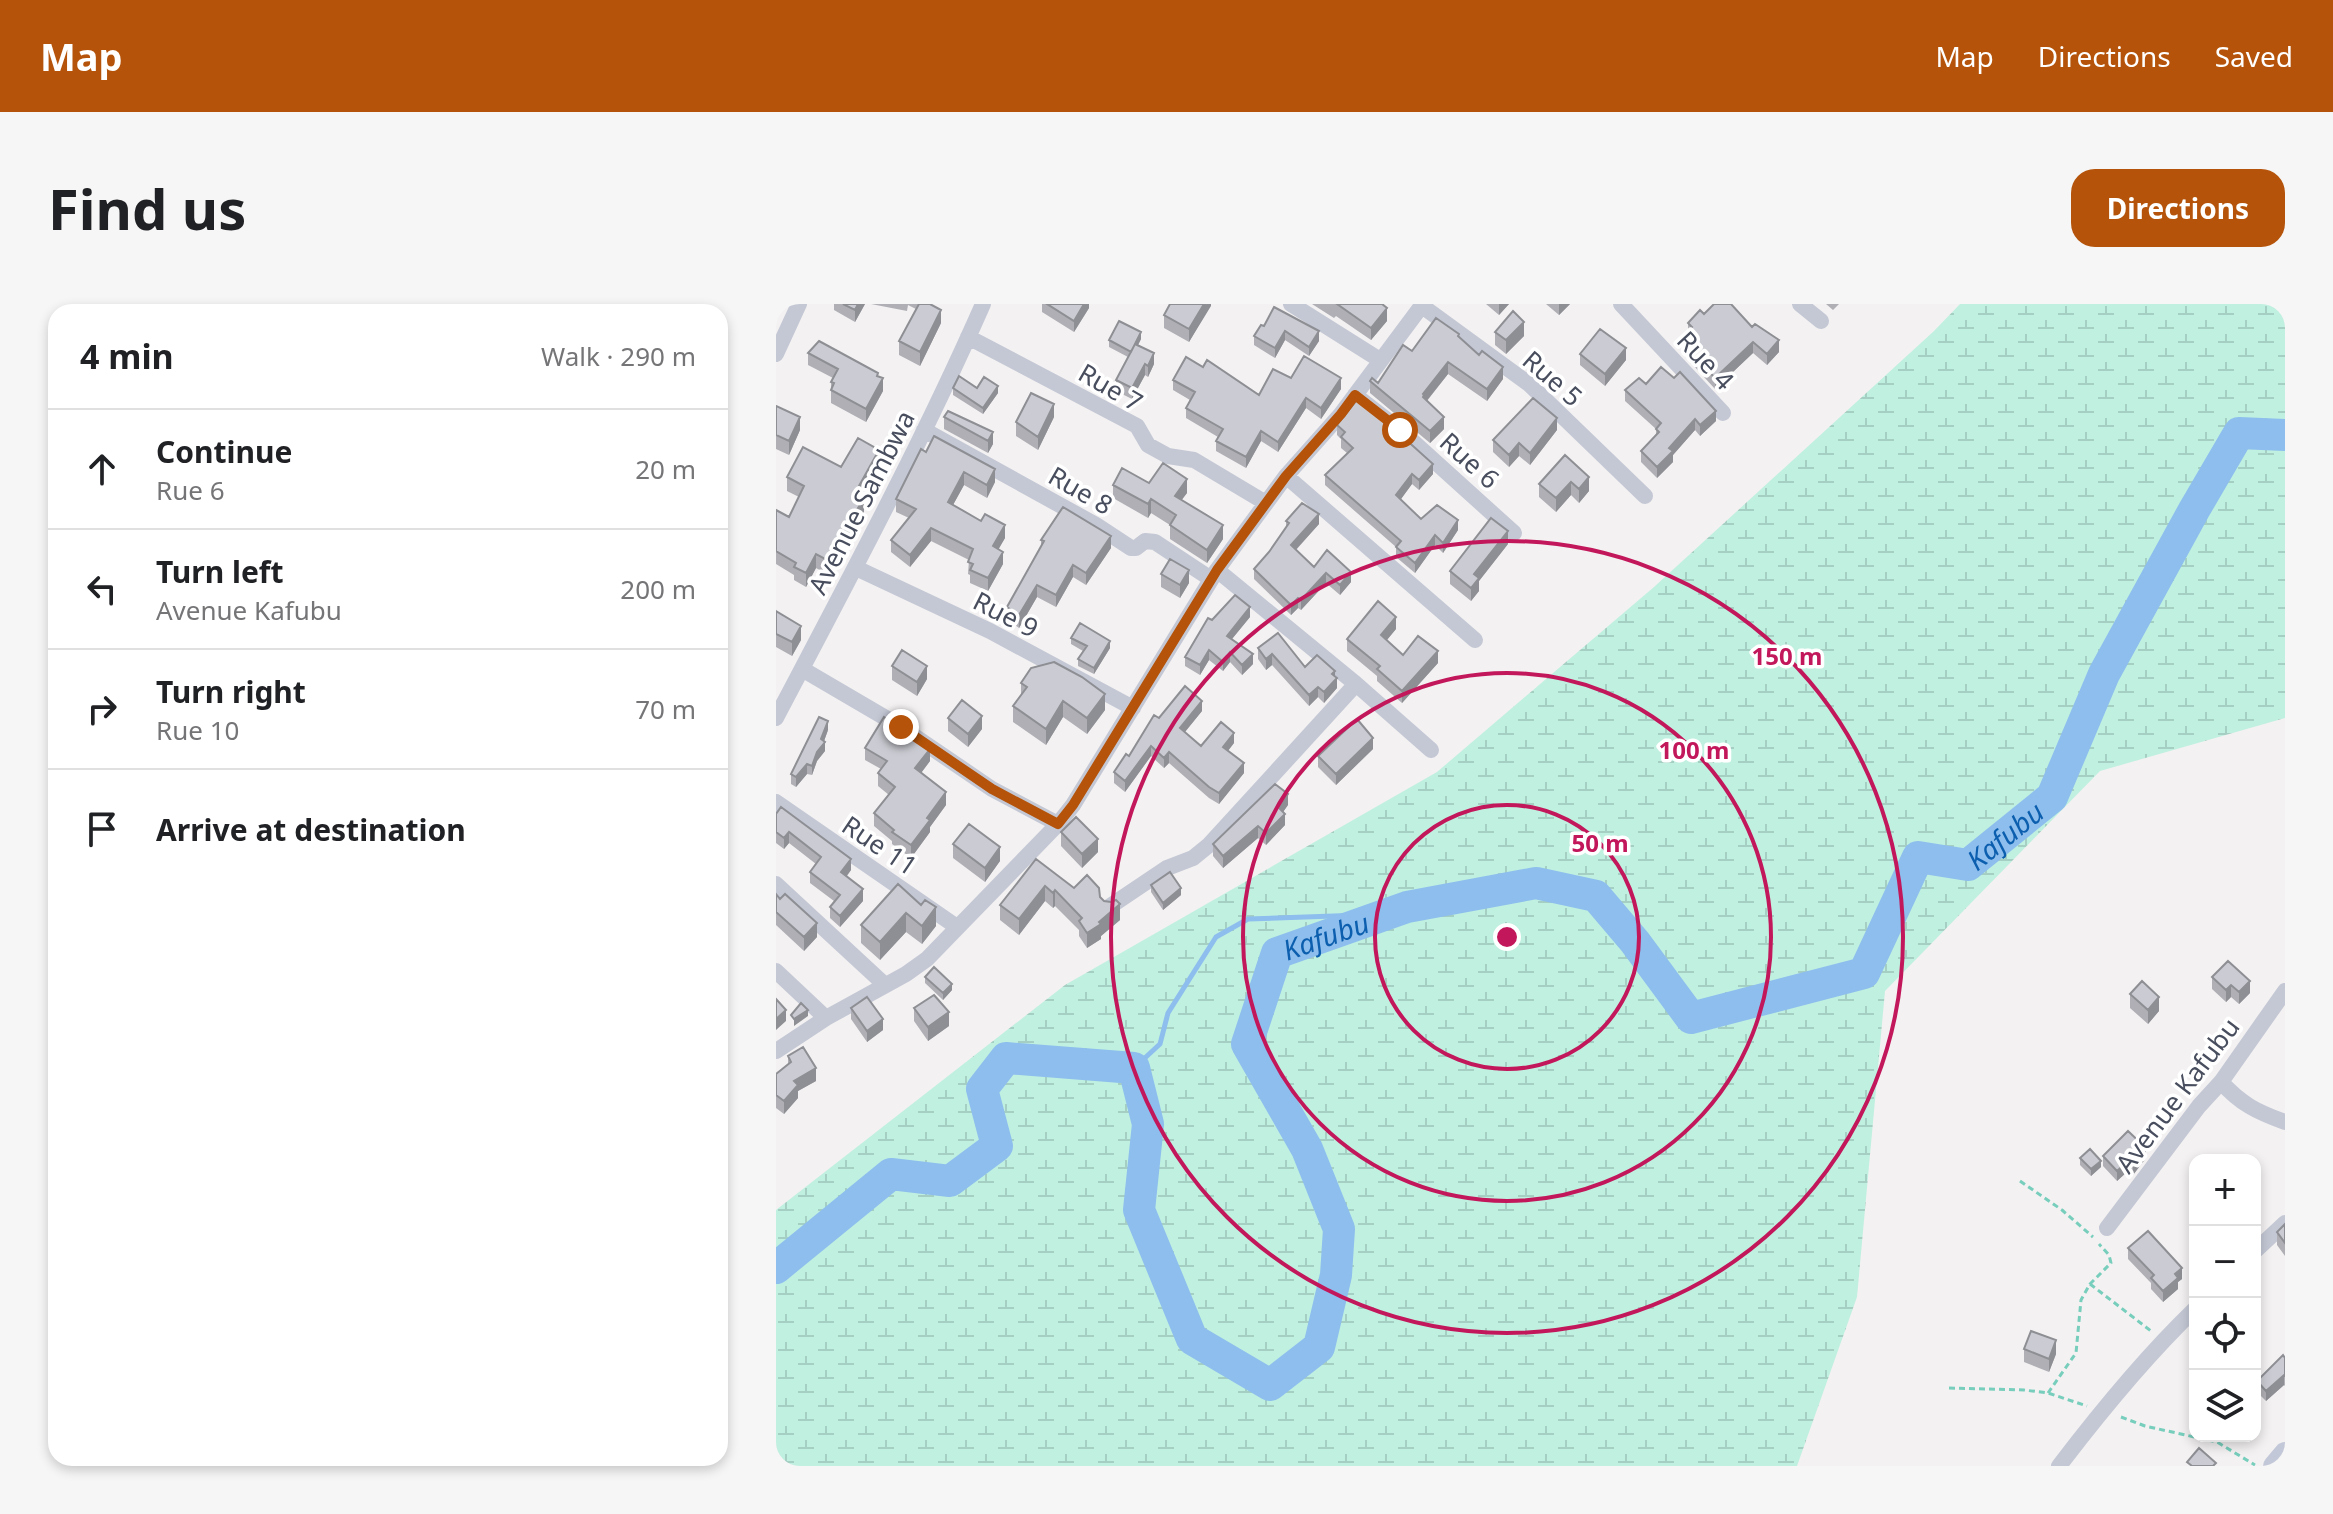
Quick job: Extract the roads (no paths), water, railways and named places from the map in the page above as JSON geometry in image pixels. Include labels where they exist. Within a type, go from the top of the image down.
[{"type":"street","points":[[776,354],[799,304]]},
{"type":"street","name":"Avenue Sambwa","points":[[776,718],[856,568],[983,304]]},
{"type":"street","points":[[1291,304],[1380,360]]},
{"type":"street","name":"Rue 4","points":[[1621,304],[1723,413]]},
{"type":"street","points":[[1800,304],[1821,321]]},
{"type":"street","points":[[776,1051],[927,959],[1058,824],[1073,805],[1214,575],[1286,476],[1341,414],[1422,305]]},
{"type":"street","name":"Rue 5","points":[[1422,305],[1529,384],[1645,496]]},
{"type":"street","name":"Rue 7","points":[[968,337],[1137,426],[1148,445],[1168,456],[1194,460],[1266,503]]},
{"type":"street","name":"Rue 6","points":[[1355,395],[1400,430],[1514,533]]},
{"type":"street","name":"Rue 8","points":[[924,430],[1096,525],[1131,548],[1145,541],[1155,542],[1214,575],[1356,684],[1431,750]]},
{"type":"street","points":[[1286,476],[1475,640]]},
{"type":"street","name":"Rue 9","points":[[856,568],[990,631],[1133,708]]},
{"type":"street","points":[[802,669],[901,727],[992,789],[1058,824]]},
{"type":"street","points":[[1109,907],[1167,868],[1193,858],[1209,845],[1356,684]]},
{"type":"street","name":"Rue 11","points":[[776,802],[957,927]]},
{"type":"street","points":[[776,884],[884,984]]},
{"type":"street","points":[[776,971],[826,1018]]},
{"type":"street","name":"Avenue Kafubu","points":[[2101,1234],[2221,1082],[2285,991]]},
{"type":"street","points":[[2221,1082],[2254,1111],[2285,1122]]},
{"type":"street","points":[[2261,1245],[2285,1223]]},
{"type":"street","points":[[2059,1466],[2163,1340],[2189,1315]]},
{"type":"street","points":[[2274,1466],[2285,1453]]},
{"type":"waterway","name":"Kafubu","points":[[776,1268],[891,1174],[950,1181],[997,1146],[982,1089],[1006,1058],[1134,1068],[1148,1124],[1139,1210],[1192,1339],[1270,1385],[1319,1347],[1336,1275],[1339,1229],[1307,1149],[1247,1044],[1277,953],[1407,907],[1536,883],[1596,896],[1635,942],[1691,1018],[1864,973],[1918,857],[1968,865],[2052,797],[2104,674],[2239,433],[2285,435]]},
{"type":"waterway","points":[[1134,1068],[1160,1044],[1168,1013],[1216,937],[1248,919],[1390,914]]}]
